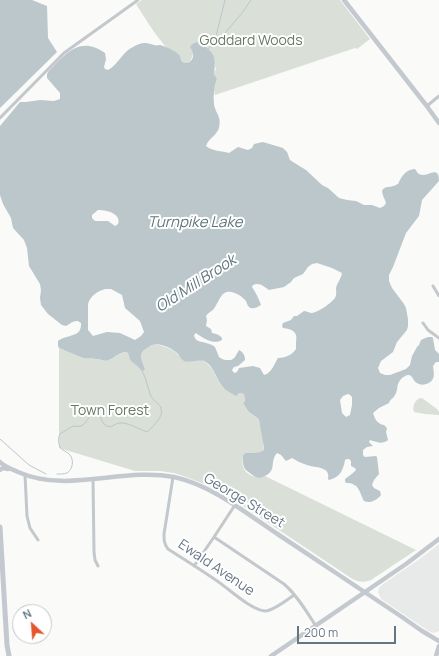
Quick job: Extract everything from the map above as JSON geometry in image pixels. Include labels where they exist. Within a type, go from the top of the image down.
[{"type":"main road","points":[[344,0],[439,123]]},
{"type":"main road","name":"George Street","points":[[0,462],[10,469],[43,480],[55,481],[149,475],[173,477],[201,487],[235,505],[425,634],[439,641]]},
{"type":"main road","name":"George Street","points":[[0,470],[3,468],[10,469]]},
{"type":"main road","points":[[0,527],[8,655]]},
{"type":"main road","points":[[272,656],[406,564],[439,539]]},
{"type":"main road","points":[[436,656],[439,646]]},
{"type":"street","points":[[0,118],[64,52],[138,0]]},
{"type":"street","points":[[427,106],[439,96]]},
{"type":"street","points":[[433,286],[439,296]]},
{"type":"street","points":[[423,323],[428,330],[437,337]]},
{"type":"street","points":[[25,475],[26,516],[30,528],[38,540]]},
{"type":"street","name":"Ewald Avenue","points":[[173,477],[164,534],[165,545],[168,549],[256,609],[265,611],[270,610],[294,595]]},
{"type":"street","points":[[93,479],[94,552],[95,560],[98,566]]},
{"type":"street","points":[[194,566],[235,505]]},
{"type":"street","points":[[214,537],[284,584],[294,595],[316,626]]},
{"type":"shaded area","points":[[439,544],[439,631],[434,633],[430,632],[381,599],[378,592],[379,588],[383,584]]},
{"type":"green space","name":"Goddard Woods","points":[[142,0],[340,0],[370,39],[357,49],[355,48],[215,95],[214,90],[217,79],[214,74],[216,69],[214,59],[208,49],[200,43],[191,49],[193,53],[189,62],[183,62],[177,53],[165,46],[157,36],[136,4]]},
{"type":"green space","name":"Town Forest","points":[[154,344],[169,348],[181,358],[206,362],[224,388],[244,394],[245,401],[243,403],[248,412],[257,417],[259,421],[264,450],[255,454],[243,454],[243,467],[247,473],[256,477],[265,476],[416,550],[371,580],[366,582],[358,581],[351,578],[216,489],[174,473],[160,471],[135,471],[59,448],[59,348],[83,358],[104,360],[112,359],[120,353],[126,352],[128,353],[130,360],[142,363],[142,353]]},
{"type":"green space","points":[[420,398],[437,409],[439,415],[414,412],[414,404]]},
{"type":"water","points":[[0,0],[32,0],[47,6],[48,38],[57,52],[0,108]]},
{"type":"water","name":"Turnpike Lake","points":[[197,42],[204,45],[213,55],[215,64],[214,74],[217,79],[214,91],[214,101],[220,124],[218,130],[206,146],[208,148],[229,153],[238,147],[248,150],[252,148],[254,144],[263,142],[283,148],[287,152],[290,160],[306,170],[339,198],[380,208],[386,203],[382,192],[383,189],[398,184],[406,172],[415,169],[418,174],[422,175],[435,172],[437,173],[439,181],[422,200],[419,216],[406,233],[389,275],[389,281],[392,288],[406,308],[408,319],[407,330],[397,342],[393,352],[381,361],[378,368],[380,373],[385,375],[390,375],[406,369],[410,365],[412,356],[421,340],[428,337],[433,338],[435,350],[439,354],[439,362],[436,362],[433,366],[434,377],[429,383],[423,385],[418,384],[409,375],[402,378],[396,393],[389,403],[373,413],[378,422],[387,428],[386,432],[388,440],[382,443],[370,440],[369,442],[373,446],[367,447],[363,450],[363,455],[365,457],[377,457],[379,474],[372,485],[380,491],[381,495],[373,501],[364,501],[360,491],[354,484],[346,483],[345,479],[356,470],[351,466],[351,461],[349,459],[345,460],[342,470],[338,475],[329,480],[327,472],[322,468],[310,466],[292,458],[286,461],[277,453],[272,469],[268,475],[261,478],[254,476],[245,468],[243,464],[243,455],[245,453],[257,453],[264,450],[259,420],[246,409],[243,403],[245,401],[244,394],[239,393],[236,396],[226,390],[206,362],[201,360],[184,361],[173,350],[159,344],[151,346],[142,353],[141,358],[145,369],[143,371],[130,360],[128,353],[126,352],[121,353],[107,361],[83,358],[59,348],[58,346],[58,341],[79,331],[81,328],[81,323],[75,321],[66,326],[62,325],[48,314],[41,305],[40,284],[29,266],[27,248],[24,240],[13,228],[11,218],[0,195],[0,126],[20,102],[40,100],[54,101],[60,99],[60,93],[47,78],[47,74],[67,53],[80,46],[96,48],[105,53],[106,59],[104,67],[108,70],[112,68],[130,49],[143,43],[160,45],[169,48],[179,55],[183,62],[188,63],[192,60],[193,56],[190,47],[192,44]],"holes":[[[98,210],[108,211],[116,215],[119,222],[115,226],[108,221],[95,221],[92,218],[92,215]],[[317,263],[342,273],[337,284],[336,297],[321,310],[314,313],[304,311],[297,316],[294,316],[291,320],[283,323],[283,328],[290,329],[295,333],[296,349],[288,356],[278,358],[267,374],[264,375],[260,368],[253,366],[239,368],[237,372],[234,373],[232,370],[234,367],[238,366],[245,360],[242,352],[239,350],[233,359],[225,360],[219,357],[214,346],[195,339],[194,335],[196,333],[212,342],[222,340],[220,336],[212,333],[211,329],[206,326],[206,316],[213,310],[220,297],[226,292],[236,293],[246,301],[249,307],[255,308],[261,305],[252,287],[253,285],[260,284],[269,290],[284,287],[294,278],[303,274],[312,264]],[[105,289],[111,289],[122,295],[125,308],[140,321],[144,332],[141,336],[135,340],[120,333],[107,332],[93,336],[88,330],[88,304],[92,296]],[[348,394],[352,397],[350,415],[346,417],[342,413],[340,400],[343,396]]]},
{"type":"waterway","points":[[214,44],[225,0]]},
{"type":"waterway","points":[[208,49],[220,39],[251,0]]},
{"type":"waterway","name":"Old Mill Brook","points":[[57,474],[67,473],[71,469],[72,464],[70,455],[60,447],[58,440],[60,434],[73,426],[81,426],[91,415],[95,414],[99,416],[104,424],[110,427],[118,423],[122,423],[147,432],[153,426],[161,415],[161,407],[152,398],[141,369]]},
{"type":"waterway","name":"Old Mill Brook","points":[[0,439],[29,465],[46,474]]}]
